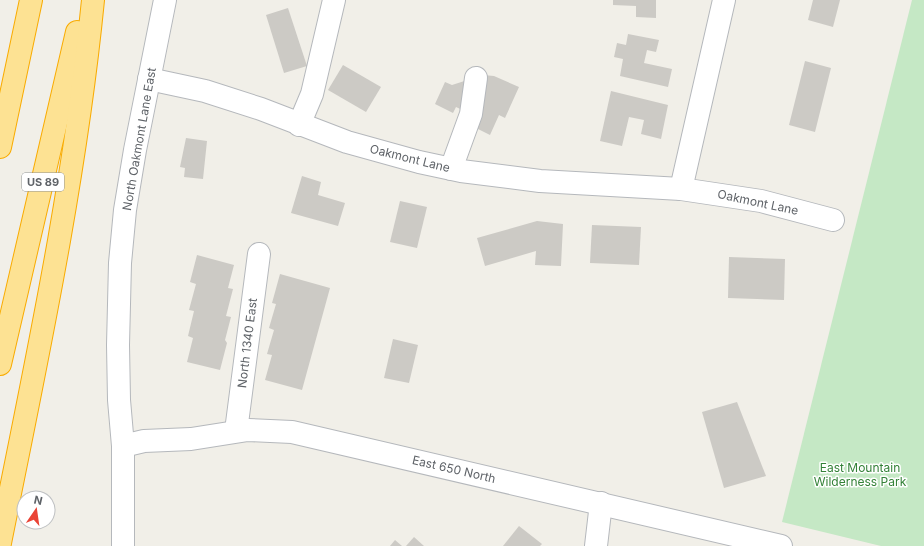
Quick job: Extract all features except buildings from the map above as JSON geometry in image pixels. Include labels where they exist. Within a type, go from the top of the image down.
[{"type":"highway","points":[[0,147],[31,0]]},
{"type":"highway","name":"US 89","points":[[0,364],[50,154],[84,0]]},
{"type":"highway","points":[[0,543],[53,277],[69,186],[93,0]]},
{"type":"highway","points":[[0,130],[10,102]]},
{"type":"street","name":"North Oakmont Lane East","points":[[123,546],[123,446],[119,400],[118,352],[120,263],[125,210],[134,150],[165,0]]},
{"type":"street","points":[[299,125],[312,94],[334,0]]},
{"type":"street","points":[[681,189],[724,0]]},
{"type":"street","points":[[451,168],[471,114],[476,78]]},
{"type":"street","name":"Oakmont Lane","points":[[149,79],[205,91],[233,99],[353,144],[451,168],[540,181],[615,184],[681,189],[761,201],[833,220]]},
{"type":"street","name":"North 1340 East","points":[[236,431],[259,254]]},
{"type":"street","name":"East 650 North","points":[[123,446],[144,441],[191,439],[236,431],[270,430],[314,436],[781,546]]},
{"type":"street","points":[[596,546],[601,503]]},
{"type":"green space","name":"East Mountain Wilderness Park","points":[[912,0],[924,0],[924,546],[881,546],[782,522]]}]
